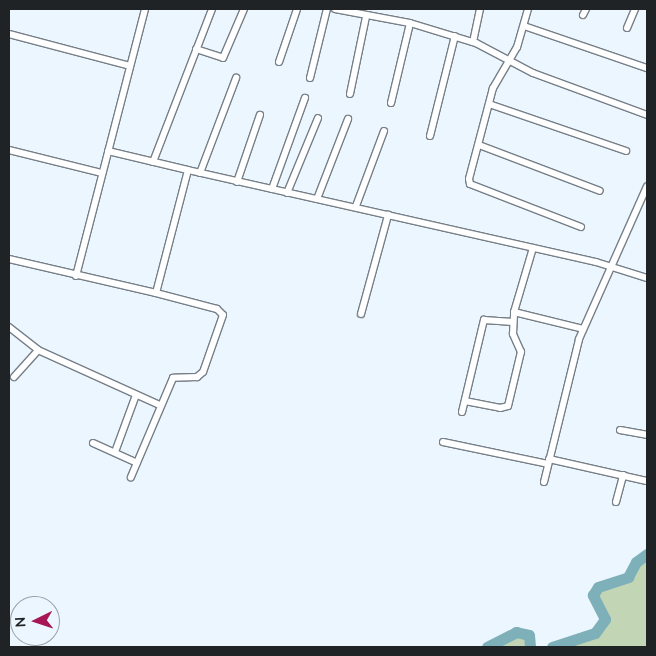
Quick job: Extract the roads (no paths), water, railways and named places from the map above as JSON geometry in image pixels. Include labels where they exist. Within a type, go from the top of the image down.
[{"type":"street","points":[[76,276],[145,9]]},
{"type":"street","points":[[153,162],[212,9]]},
{"type":"street","points":[[196,49],[223,58],[244,9]]},
{"type":"street","points":[[279,62],[297,9]]},
{"type":"street","points":[[310,78],[327,9]]},
{"type":"street","points":[[335,9],[366,17],[410,24],[473,42],[533,73],[647,115]]},
{"type":"street","points":[[473,42],[480,9]]},
{"type":"street","points":[[528,9],[524,26],[510,61],[498,76],[470,184],[581,227]]},
{"type":"street","points":[[627,28],[635,9]]},
{"type":"street","points":[[350,94],[366,17]]},
{"type":"street","points":[[391,103],[410,24]]},
{"type":"street","points":[[524,26],[647,68]]},
{"type":"street","points":[[9,34],[130,66]]},
{"type":"street","points":[[430,136],[455,36]]},
{"type":"street","points":[[200,173],[236,78]]},
{"type":"street","points":[[272,189],[305,98]]},
{"type":"street","points":[[490,104],[626,151]]},
{"type":"street","points":[[237,182],[260,115]]},
{"type":"street","points":[[287,193],[318,118]]},
{"type":"street","points":[[317,199],[348,120]]},
{"type":"street","points":[[356,206],[384,131]]},
{"type":"street","points":[[479,144],[600,191]]},
{"type":"street","points":[[9,150],[102,173]]},
{"type":"street","points":[[108,151],[237,182],[356,206],[533,248],[647,278]]},
{"type":"street","points":[[156,293],[188,170]]},
{"type":"street","points":[[544,482],[583,329],[612,268],[647,186]]},
{"type":"street","points":[[361,314],[388,214]]},
{"type":"street","points":[[465,401],[500,408],[508,406],[521,352],[513,334],[514,312],[533,248]]},
{"type":"street","points":[[9,260],[156,293],[217,310],[223,315],[203,372],[197,377],[173,378],[131,477]]},
{"type":"street","points":[[514,312],[583,329]]},
{"type":"street","points":[[462,412],[484,320],[513,322]]},
{"type":"street","points":[[9,327],[38,350],[160,405]]},
{"type":"street","points":[[14,377],[38,350]]},
{"type":"street","points":[[115,452],[136,395]]},
{"type":"street","points":[[620,430],[647,435]]},
{"type":"street","points":[[442,442],[647,481]]},
{"type":"street","points":[[93,443],[137,463]]},
{"type":"street","points":[[616,502],[623,475]]},
{"type":"waterway","points":[[552,647],[595,633],[605,619],[593,595],[598,587],[628,577],[636,562],[647,554]]},
{"type":"waterway","points":[[487,647],[516,632],[529,635],[530,647]]}]
